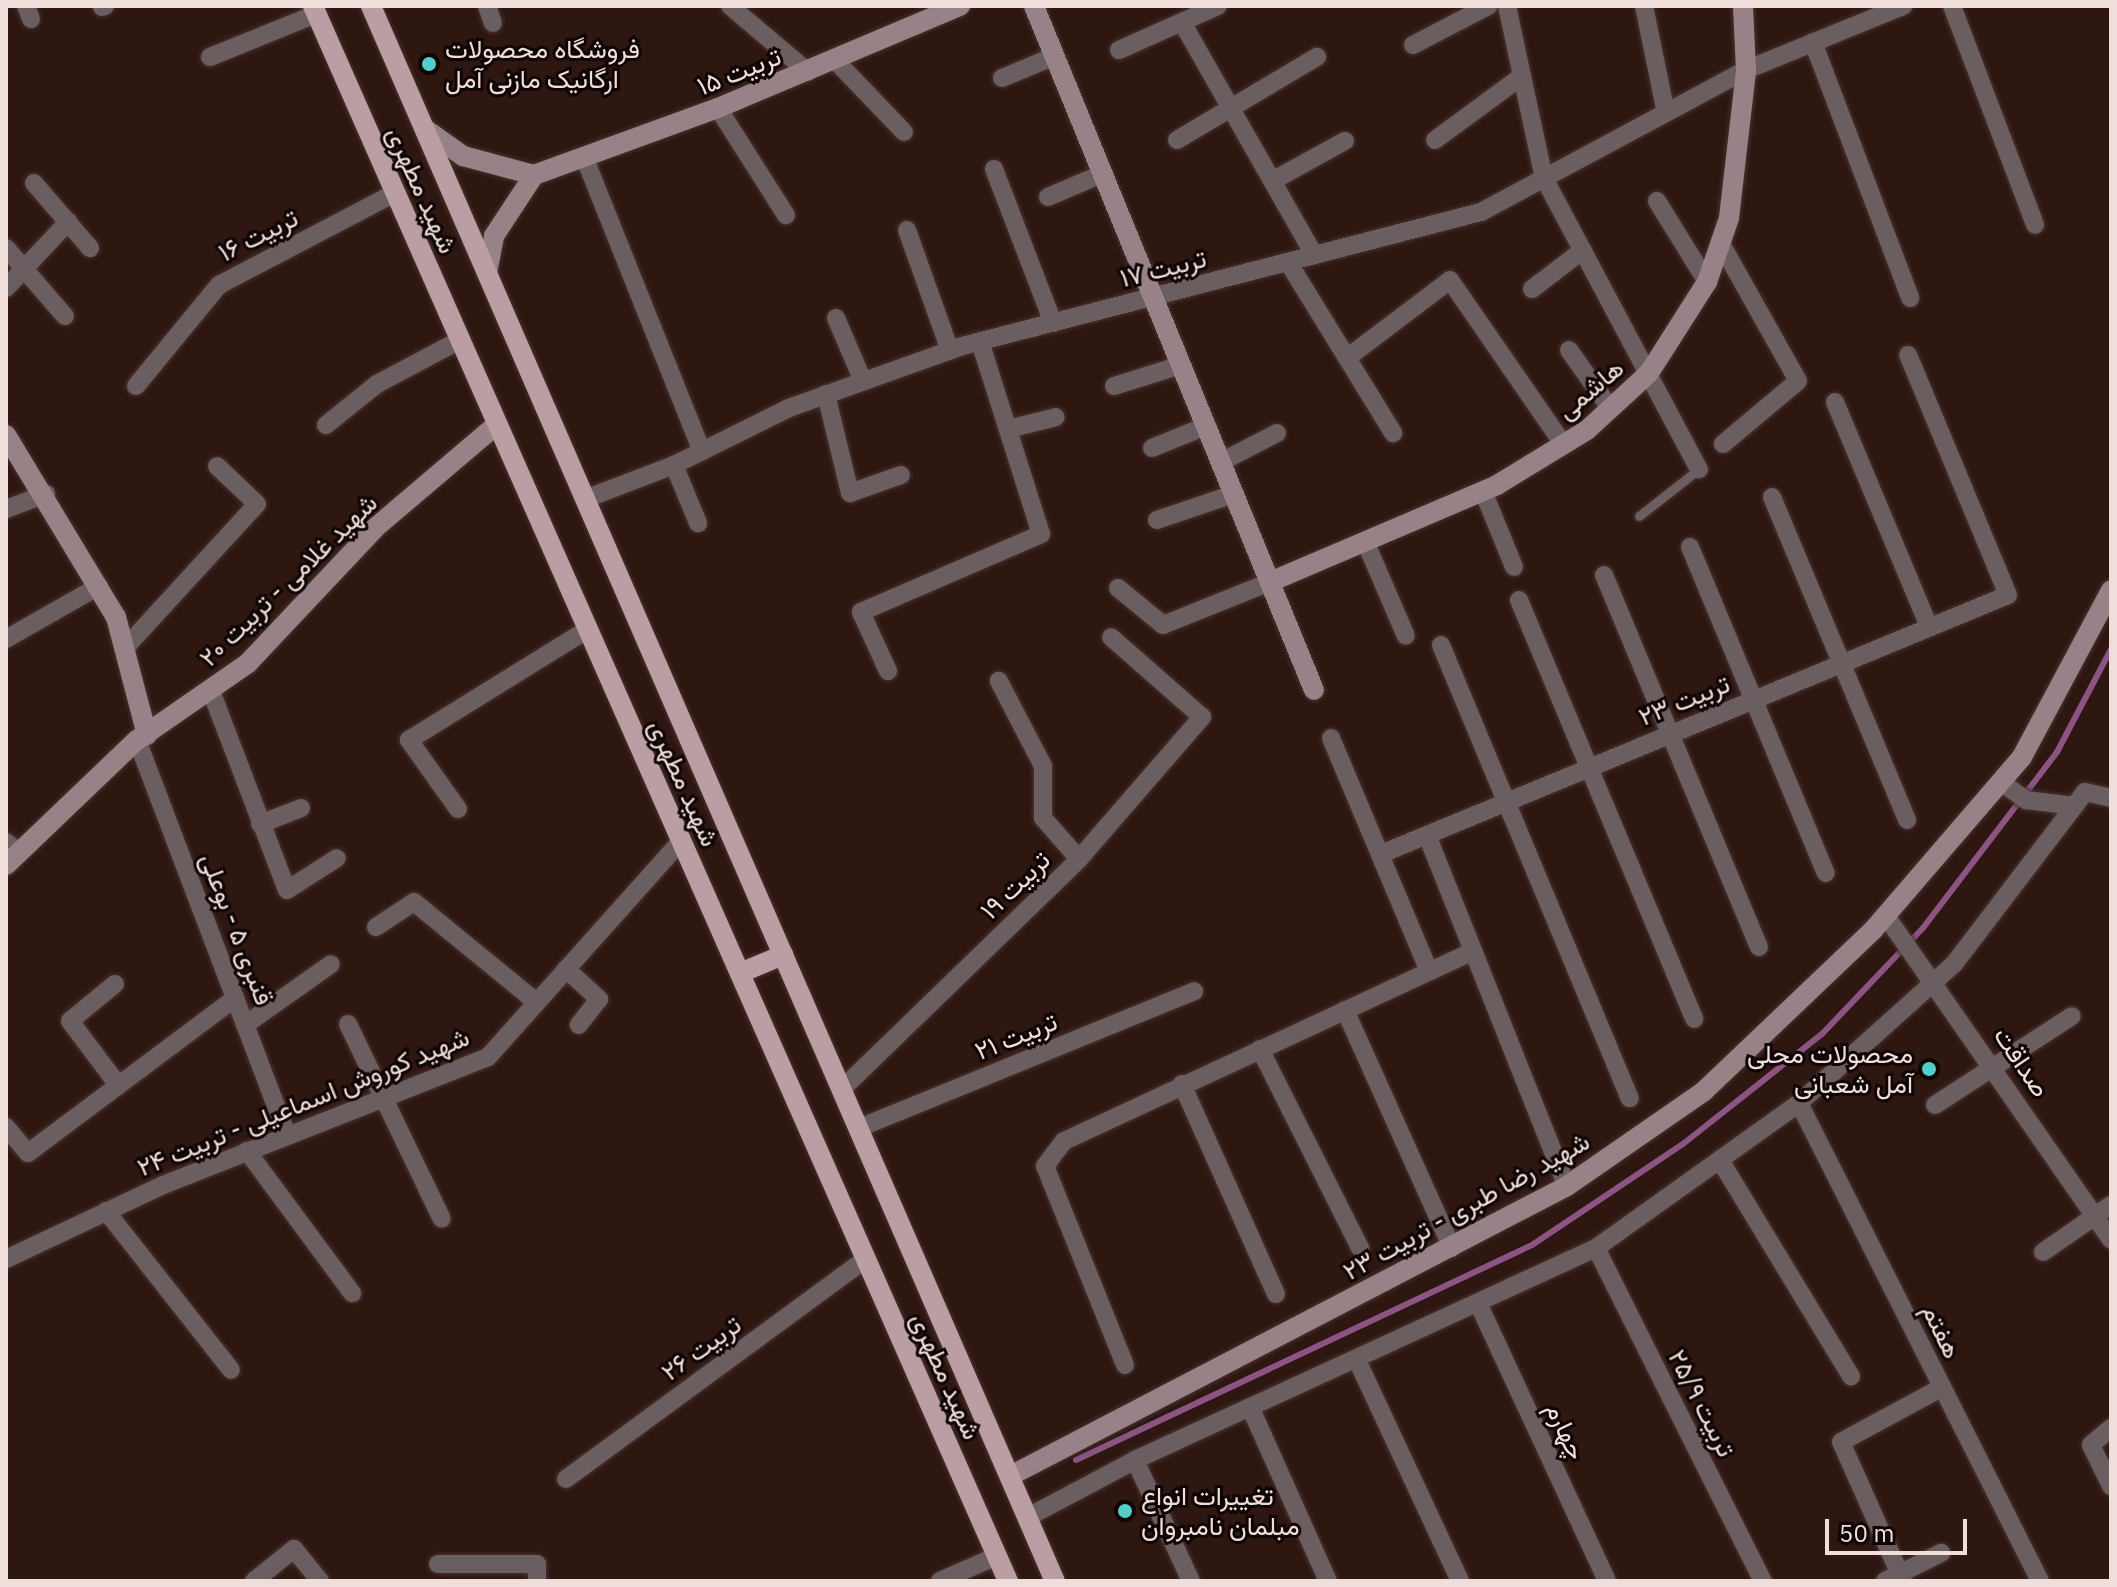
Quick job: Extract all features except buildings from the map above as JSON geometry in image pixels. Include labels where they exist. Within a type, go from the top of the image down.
[{"type":"main road","name":"شهید مطهری","points":[[371,6],[1055,1581]]},
{"type":"main road","name":"شهید مطهری","points":[[314,10],[1008,1581]]},
{"type":"main road","points":[[740,973],[783,955]]},
{"type":"street","points":[[730,6],[808,72]]},
{"type":"street","name":"تربیت ۱۵","points":[[534,175],[585,159],[718,108],[960,6]]},
{"type":"street","points":[[1034,6],[1314,690]]},
{"type":"street","points":[[1119,50],[1218,6]]},
{"type":"street","points":[[1413,45],[1488,6]]},
{"type":"street","points":[[1507,6],[1544,178],[1699,469]]},
{"type":"street","points":[[1644,6],[1666,113]]},
{"type":"street","name":"هاشمی","points":[[1270,582],[1483,491],[1563,444],[1649,373],[1707,282],[1729,218],[1746,70],[1743,6]]},
{"type":"street","name":"تربیت ۱۷","points":[[585,499],[674,465],[826,394],[950,351],[1481,212],[1746,70],[1903,6]]},
{"type":"street","points":[[1952,6],[2035,225]]},
{"type":"street","points":[[210,57],[314,10]]},
{"type":"street","points":[[1183,24],[1233,107],[1314,255]]},
{"type":"street","points":[[1813,42],[1910,298]]},
{"type":"street","points":[[1002,78],[1055,56]]},
{"type":"street","points":[[1177,140],[1317,57]]},
{"type":"street","points":[[834,59],[904,132]]},
{"type":"street","points":[[1435,140],[1522,76]]},
{"type":"street","points":[[718,108],[786,215]]},
{"type":"street","points":[[425,129],[463,156],[534,175],[494,236],[487,273]]},
{"type":"street","points":[[1274,180],[1345,141]]},
{"type":"street","points":[[585,159],[702,451]]},
{"type":"street","points":[[994,169],[1053,323]]},
{"type":"street","points":[[1048,197],[1102,174]]},
{"type":"street","points":[[34,183],[90,248]]},
{"type":"street","name":"تربیت ۱۶","points":[[136,386],[219,285],[395,193]]},
{"type":"street","points":[[1657,201],[1707,282]]},
{"type":"street","points":[[6,288],[68,222]]},
{"type":"street","points":[[907,230],[950,351]]},
{"type":"street","points":[[1720,242],[1798,381],[1723,444]]},
{"type":"street","points":[[6,248],[65,316]]},
{"type":"street","points":[[1532,289],[1583,250]]},
{"type":"street","points":[[1288,262],[1393,433]]},
{"type":"street","points":[[1347,358],[1450,280],[1563,444]]},
{"type":"street","points":[[836,318],[863,381]]},
{"type":"street","points":[[326,425],[377,384],[460,340]]},
{"type":"street","points":[[888,671],[861,612],[1041,534],[980,342]]},
{"type":"street","points":[[1569,350],[1610,408]]},
{"type":"street","name":"تربیت ۲۳","points":[[1381,854],[2008,595],[1908,355]]},
{"type":"street","points":[[1114,386],[1181,365]]},
{"type":"street","points":[[826,394],[850,493],[901,475]]},
{"type":"street","points":[[1835,402],[1929,627]]},
{"type":"street","points":[[1008,429],[1056,417]]},
{"type":"street","name":"شهید غلامی - تربیت ۲۰","points":[[10,853],[142,738],[248,663],[375,528],[497,424]]},
{"type":"street","points":[[1152,448],[1206,426]]},
{"type":"street","points":[[1221,462],[1277,433]]},
{"type":"street","points":[[6,435],[46,494],[116,617],[142,738]]},
{"type":"street","points":[[674,465],[698,523]]},
{"type":"street","points":[[125,648],[257,504],[217,466]]},
{"type":"street","points":[[1483,491],[1514,567]]},
{"type":"street","points":[[6,509],[46,494]]},
{"type":"street","points":[[1157,520],[1234,494]]},
{"type":"street","points":[[1772,497],[1907,820]]},
{"type":"street","points":[[1365,541],[1406,636]]},
{"type":"street","points":[[1690,547],[1826,873]]},
{"type":"street","points":[[1604,575],[1759,947]]},
{"type":"street","points":[[1118,588],[1163,625],[1270,582]]},
{"type":"street","points":[[6,639],[99,586]]},
{"type":"street","name":"شهید رضا طبری - تربیت ۲۳","points":[[1010,1476],[1567,1186],[1704,1091],[1886,916],[2022,757],[2111,590]]},
{"type":"street","points":[[1519,600],[1694,1019]]},
{"type":"street","points":[[458,809],[409,740],[588,629]]},
{"type":"street","points":[[1079,859],[1202,717],[1111,637]]},
{"type":"street","points":[[1441,645],[1630,1098]]},
{"type":"street","name":"تربیت ۱۹","points":[[842,1089],[1079,859],[1043,818],[1043,766],[999,681]]},
{"type":"street","points":[[211,691],[287,890],[337,858]]},
{"type":"street","name":"قنبری ۵ - بوعلی","points":[[142,738],[287,1135]]},
{"type":"street","points":[[1331,738],[1429,971]]},
{"type":"street","points":[[2001,782],[2026,800],[2075,806]]},
{"type":"street","points":[[1028,1517],[1135,1460],[1596,1248],[1799,1103],[1954,964],[2085,792],[2111,798]]},
{"type":"street","points":[[260,824],[301,808]]},
{"type":"street","points":[[1427,835],[1567,1186]]},
{"type":"street","name":"شهید کوروش اسماعیلی - تربیت ۲۴","points":[[6,1259],[106,1211],[247,1151],[488,1057],[681,841]]},
{"type":"street","points":[[376,927],[414,902],[536,1002]]},
{"type":"street","name":"صداقت","points":[[1886,916],[1935,981],[2111,1240]]},
{"type":"street","points":[[1125,1365],[1045,1166],[1064,1141],[1473,951]]},
{"type":"street","points":[[245,1025],[331,964]]},
{"type":"street","points":[[566,969],[599,999],[579,1025]]},
{"type":"street","points":[[115,984],[70,1021],[118,1085]]},
{"type":"street","name":"تربیت ۲۱","points":[[859,1128],[1194,991]]},
{"type":"street","points":[[6,1127],[12,1147],[28,1153],[235,998]]},
{"type":"street","points":[[1345,1010],[1452,1248]]},
{"type":"street","points":[[1935,1105],[2072,1016]]},
{"type":"street","points":[[348,1024],[442,1219]]},
{"type":"street","points":[[1260,1049],[1360,1248]]},
{"type":"street","points":[[1182,1084],[1276,1294]]},
{"type":"street","name":"هفتم","points":[[1799,1103],[2040,1581]]},
{"type":"street","points":[[247,1151],[352,1293]]},
{"type":"street","points":[[1720,1160],[1851,1376]]},
{"type":"street","points":[[2043,1252],[2111,1205]]},
{"type":"street","points":[[106,1211],[231,1370]]},
{"type":"street","name":"تربیت ۲۵/۹","points":[[1596,1248],[1763,1581]]},
{"type":"street","name":"تربیت ۲۶","points":[[566,1479],[866,1259]]},
{"type":"street","name":"چهارم","points":[[1478,1303],[1607,1581]]},
{"type":"street","points":[[1357,1360],[1460,1581]]},
{"type":"street","points":[[1941,1388],[1841,1442],[1896,1579],[1941,1553]]},
{"type":"street","points":[[1251,1409],[1328,1581]]},
{"type":"street","points":[[2111,1428],[2091,1445],[2111,1486]]},
{"type":"street","points":[[1135,1460],[1191,1581]]},
{"type":"street","points":[[254,1581],[294,1549],[320,1581]]},
{"type":"street","points":[[940,1581],[997,1556]]},
{"type":"street","points":[[438,1564],[537,1564],[537,1581]]},
{"type":"lane","points":[[1639,516],[1699,469]]},
{"type":"waterway","points":[[1076,1460],[1532,1245],[1683,1144],[1822,1034],[1923,928],[2057,752],[2111,649]]},
{"type":"place","name":"فروشگاه محصولات ارگانیک مازنی آمل","points":[[429,64]]},
{"type":"place","name":"محصولات محلی آمل شعبانی","points":[[1929,1069]]},
{"type":"place","name":"تغییرات انواع مبلمان نامبروان","points":[[1125,1511]]}]
